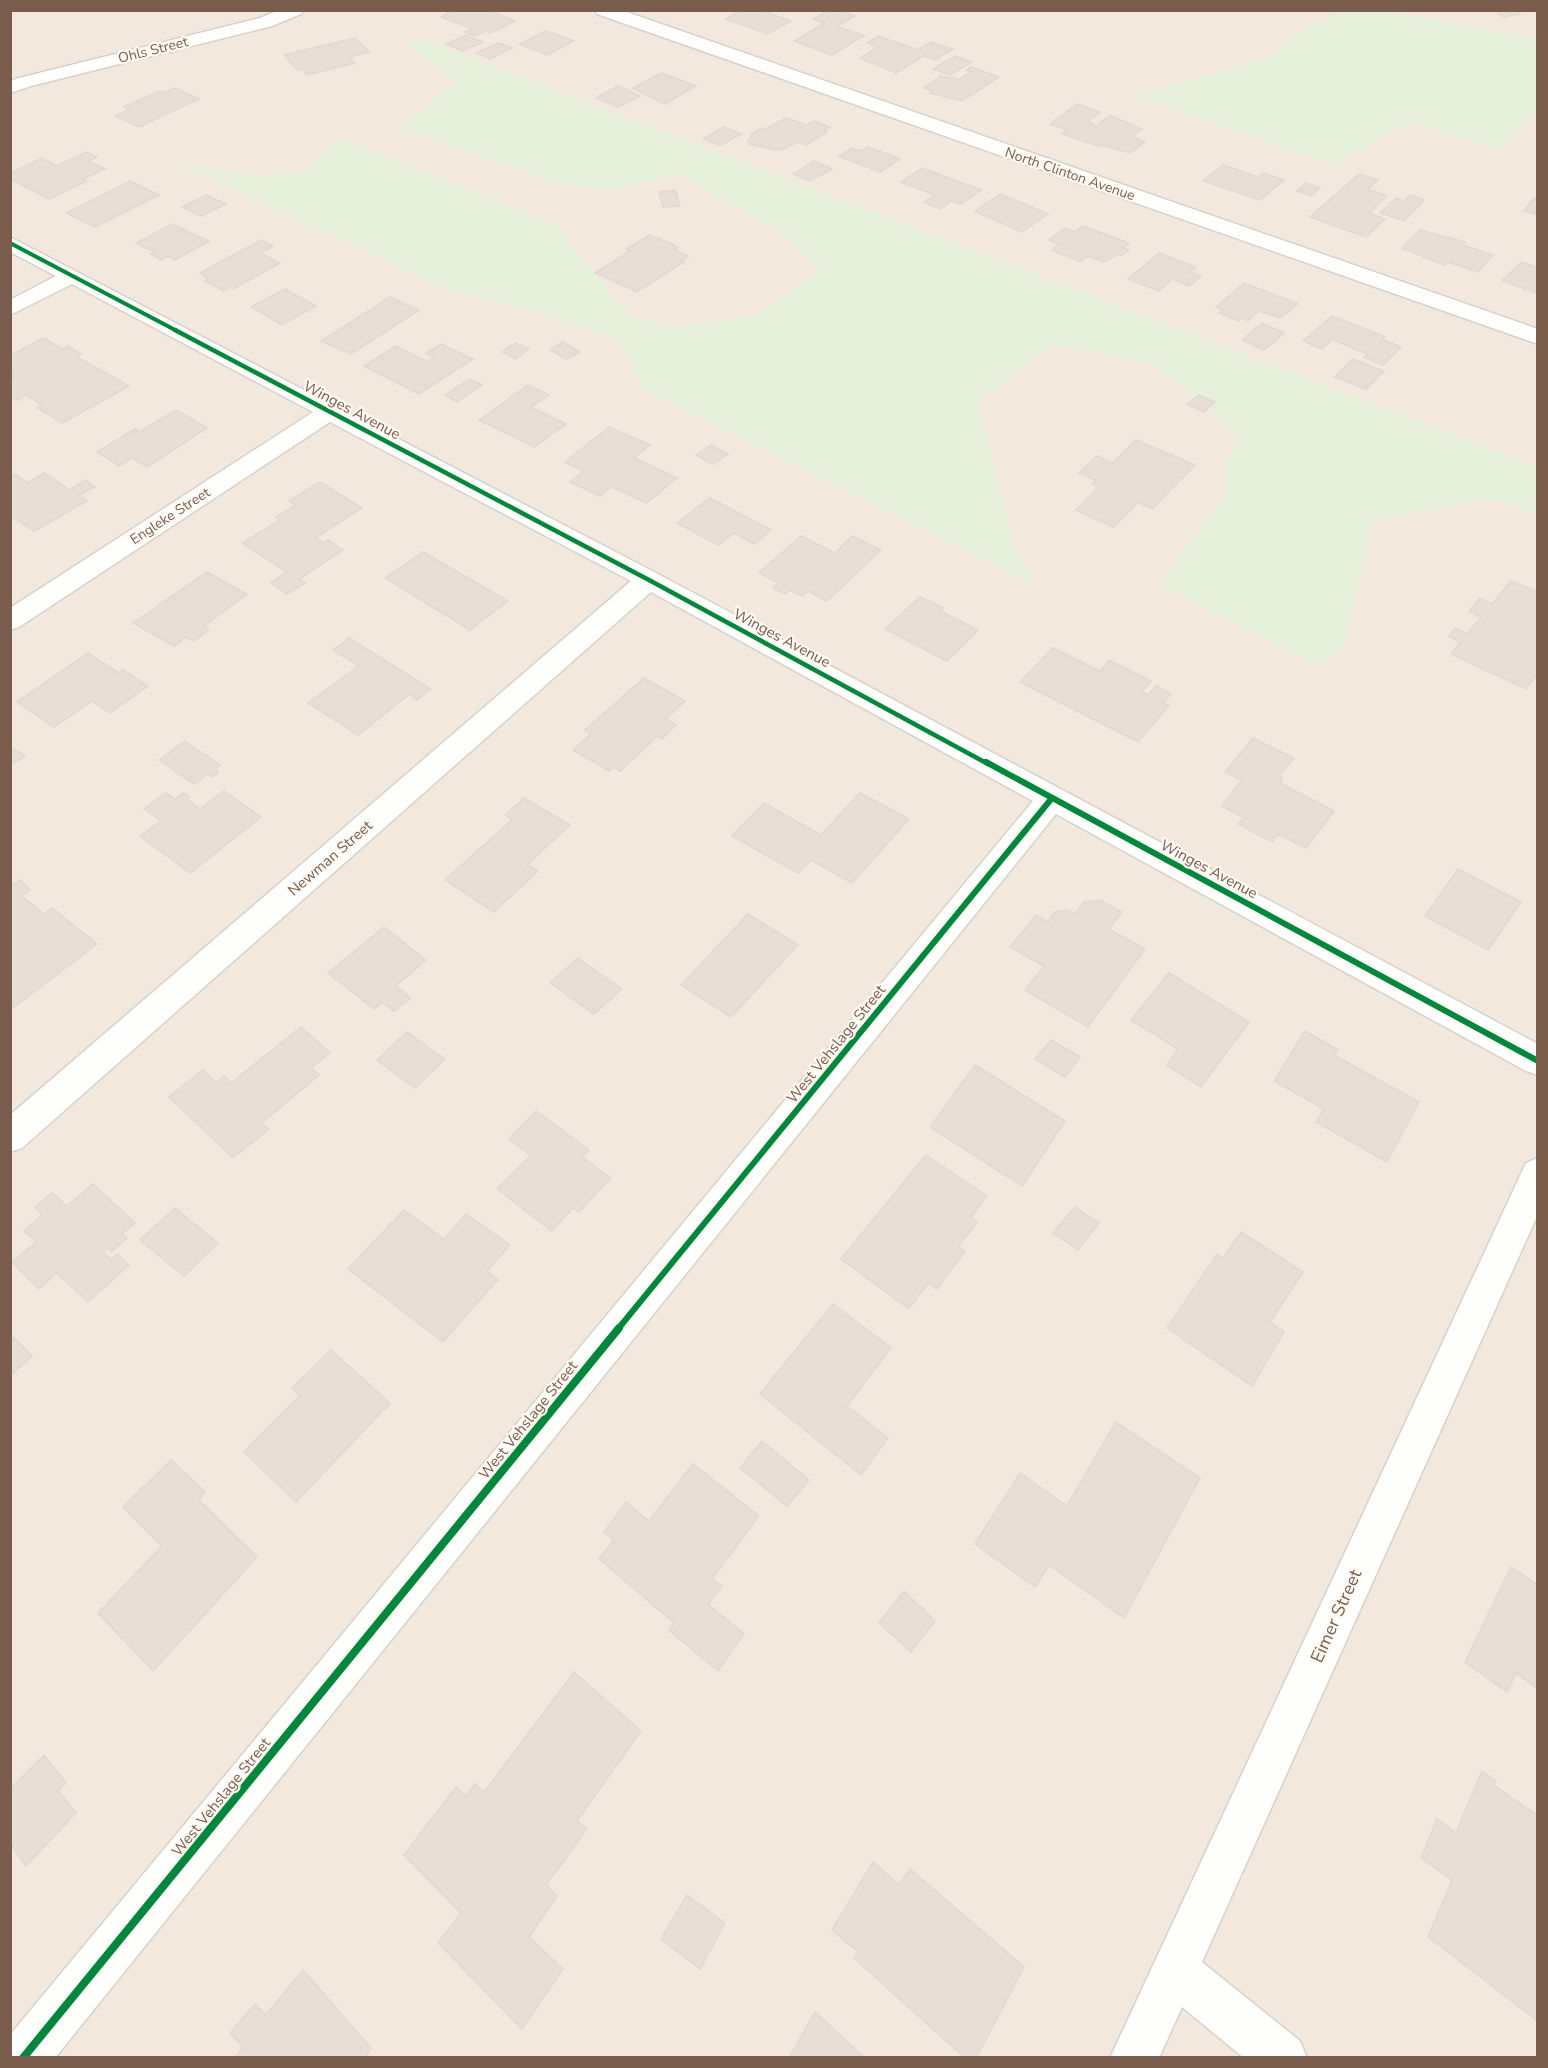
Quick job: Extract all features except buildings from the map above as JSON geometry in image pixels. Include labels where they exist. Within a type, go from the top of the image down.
[{"type":"street","name":"Ohls Street","points":[[10,87],[266,22],[295,10]]},
{"type":"street","name":"North Clinton Avenue","points":[[603,10],[1538,337]]},
{"type":"street","name":"Winges Avenue","points":[[10,243],[649,579],[1538,1061]]},
{"type":"street","points":[[10,309],[72,276]]},
{"type":"street","name":"Engleke Street","points":[[10,621],[329,412]]},
{"type":"street","name":"Newman Street","points":[[10,1137],[649,579]]},
{"type":"street","name":"West Vehslage Street","points":[[23,2058],[1052,798]]},
{"type":"street","name":"Eimer Street","points":[[1134,2058],[1538,1174]]},
{"type":"street","points":[[1175,1971],[1283,2058]]},
{"type":"shaded area","points":[[11,11],[1537,11],[1537,2057],[11,2057]]},
{"type":"green space","points":[[1345,11],[1383,11],[1537,38],[1537,112],[1497,149],[1410,122],[1332,165],[1136,96],[1272,56],[1307,27]]},
{"type":"green space","points":[[422,39],[1537,467],[1537,515],[1490,499],[1373,521],[1344,648],[1319,667],[1160,585],[1228,489],[1225,458],[1241,437],[1155,365],[1053,345],[978,401],[1014,545],[1037,587],[642,388],[620,339],[532,311],[444,288],[180,164],[264,177],[308,169],[338,137],[559,226],[627,314],[670,328],[755,315],[820,270],[785,234],[716,197],[680,174],[611,190],[561,185],[399,127],[457,81],[406,45]]},
{"type":"cycle path","points":[[10,243],[649,580],[1538,1061]]},
{"type":"cycle path","points":[[23,2058],[1052,798]]}]
